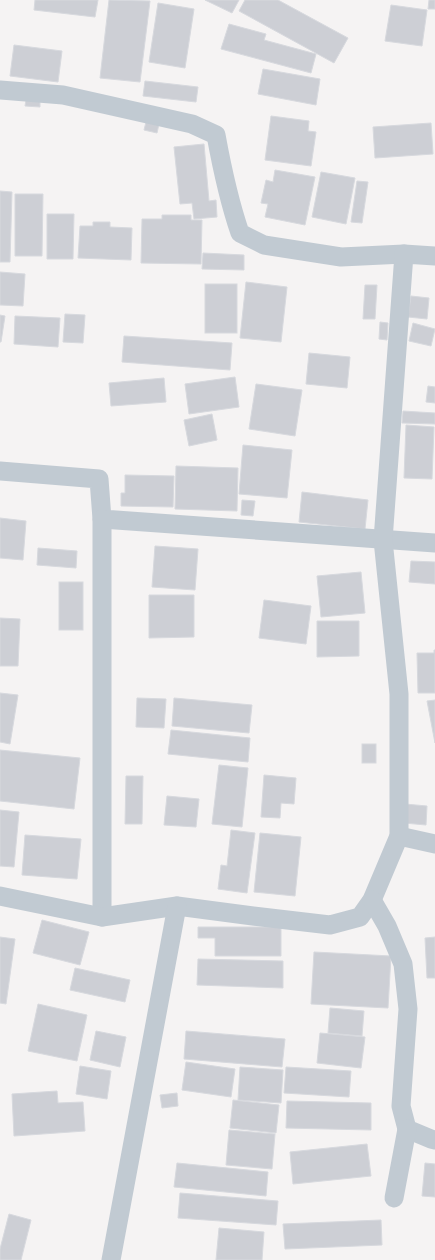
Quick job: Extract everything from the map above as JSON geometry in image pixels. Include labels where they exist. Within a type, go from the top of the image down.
[{"type":"street","points":[[0,90],[63,95],[192,124],[216,135],[224,178],[240,233],[264,246],[342,257],[404,254],[435,256]]},
{"type":"street","points":[[0,896],[102,917],[177,906],[330,924],[360,917],[372,900],[399,836],[399,694],[383,540],[404,254]]},
{"type":"street","points":[[0,471],[99,479],[102,519],[102,917]]},
{"type":"street","points":[[102,519],[435,543]]},
{"type":"street","points":[[399,836],[435,844]]},
{"type":"street","points":[[372,900],[387,926],[402,964],[408,1009],[401,1106],[407,1129],[394,1198]]},
{"type":"street","points":[[111,1260],[177,906]]},
{"type":"street","points":[[407,1129],[435,1140]]},
{"type":"building","points":[[35,0],[98,0],[95,17],[34,10]]},
{"type":"building","points":[[109,0],[150,1],[140,82],[100,78]]},
{"type":"building","points":[[205,0],[239,0],[232,13]]},
{"type":"building","points":[[245,0],[278,0],[348,38],[334,63],[239,11]]},
{"type":"building","points":[[429,0],[435,0],[435,9],[428,9]]},
{"type":"building","points":[[158,3],[194,9],[185,68],[149,62]]},
{"type":"building","points":[[391,5],[427,10],[422,46],[385,41]]},
{"type":"building","points":[[229,24],[266,34],[264,40],[316,54],[311,73],[221,49]]},
{"type":"building","points":[[14,45],[62,51],[58,82],[10,76]]},
{"type":"building","points":[[263,69],[320,79],[316,105],[258,94]]},
{"type":"building","points":[[145,81],[198,87],[196,102],[143,96]]},
{"type":"building","points":[[26,100],[40,100],[40,107],[25,106]]},
{"type":"building","points":[[271,116],[309,121],[308,131],[316,132],[311,166],[265,160]]},
{"type":"building","points":[[146,122],[159,124],[157,133],[144,130]]},
{"type":"building","points":[[431,123],[433,154],[375,158],[373,127]]},
{"type":"building","points":[[204,144],[209,201],[216,200],[217,217],[194,219],[192,203],[180,204],[174,147]]},
{"type":"building","points":[[275,170],[315,177],[305,225],[265,217],[268,204],[261,203],[266,180],[273,182]]},
{"type":"building","points":[[321,172],[355,178],[346,224],[312,217]]},
{"type":"building","points":[[357,181],[368,182],[362,223],[351,222]]},
{"type":"building","points":[[0,191],[12,192],[10,262],[0,262]]},
{"type":"building","points":[[15,194],[43,194],[42,256],[15,256]]},
{"type":"building","points":[[47,214],[74,214],[73,259],[47,259]]},
{"type":"building","points":[[162,215],[191,215],[191,220],[202,220],[201,264],[141,263],[142,219],[162,219]]},
{"type":"building","points":[[93,222],[110,222],[110,227],[132,228],[131,260],[78,258],[80,226],[93,226]]},
{"type":"building","points":[[203,253],[244,255],[244,270],[202,269]]},
{"type":"building","points":[[0,272],[25,274],[23,306],[0,305]]},
{"type":"building","points":[[246,282],[287,287],[281,342],[240,338]]},
{"type":"building","points":[[205,284],[237,284],[237,333],[205,333]]},
{"type":"building","points":[[365,285],[377,285],[375,319],[363,319]]},
{"type":"building","points":[[411,296],[429,298],[427,319],[408,317]]},
{"type":"building","points":[[65,314],[85,315],[83,343],[63,342]]},
{"type":"building","points":[[0,315],[5,316],[1,342],[0,342]]},
{"type":"building","points":[[15,316],[60,318],[58,347],[14,344]]},
{"type":"building","points":[[380,322],[388,323],[387,340],[379,339]]},
{"type":"building","points":[[413,323],[435,329],[431,346],[409,341]]},
{"type":"building","points":[[124,336],[232,343],[230,370],[122,362]]},
{"type":"building","points":[[309,353],[350,357],[347,388],[306,384]]},
{"type":"building","points":[[235,377],[239,407],[189,414],[185,384]]},
{"type":"building","points":[[164,378],[166,402],[111,406],[109,383]]},
{"type":"building","points":[[256,384],[302,390],[295,436],[249,429]]},
{"type":"building","points":[[428,386],[435,387],[435,403],[426,402]]},
{"type":"building","points":[[403,411],[435,413],[435,424],[402,423]]},
{"type":"building","points":[[212,414],[217,440],[189,446],[184,420]]},
{"type":"building","points":[[406,425],[434,427],[432,479],[404,478]]},
{"type":"building","points":[[243,445],[292,450],[287,498],[239,494]]},
{"type":"building","points":[[176,466],[238,468],[237,511],[175,509]]},
{"type":"building","points":[[125,475],[174,476],[173,507],[121,506],[121,493],[125,493]]},
{"type":"building","points":[[302,492],[368,500],[365,529],[299,522]]},
{"type":"building","points":[[242,500],[255,501],[253,516],[241,515]]},
{"type":"building","points":[[0,518],[26,521],[23,560],[0,558]]},
{"type":"building","points":[[155,546],[198,549],[195,590],[152,587]]},
{"type":"building","points":[[38,548],[77,551],[76,568],[37,565]]},
{"type":"building","points":[[411,561],[435,562],[435,584],[409,582]]},
{"type":"building","points":[[361,572],[365,613],[321,617],[317,576]]},
{"type":"building","points":[[59,582],[83,582],[83,630],[59,630]]},
{"type":"building","points":[[149,595],[194,595],[194,637],[149,638]]},
{"type":"building","points":[[264,600],[311,606],[306,644],[259,638]]},
{"type":"building","points":[[0,618],[20,619],[18,666],[0,666]]},
{"type":"building","points":[[317,621],[359,621],[359,656],[317,657]]},
{"type":"building","points":[[434,650],[435,693],[418,693],[417,653],[434,653]]},
{"type":"building","points":[[0,693],[18,695],[10,744],[0,742]]},
{"type":"building","points":[[137,698],[166,699],[164,728],[136,727]]},
{"type":"building","points":[[174,698],[252,705],[249,733],[172,726]]},
{"type":"building","points":[[435,700],[435,743],[427,701]]},
{"type":"building","points":[[171,730],[250,738],[248,762],[168,754]]},
{"type":"building","points":[[362,744],[376,744],[376,763],[362,763]]},
{"type":"building","points":[[0,750],[80,758],[74,809],[0,801]]},
{"type":"building","points":[[219,765],[248,768],[242,827],[212,824]]},
{"type":"building","points":[[264,775],[296,778],[294,804],[281,803],[280,818],[261,817]]},
{"type":"building","points":[[126,776],[143,776],[142,824],[125,824]]},
{"type":"building","points":[[167,796],[199,799],[196,827],[164,825]]},
{"type":"building","points":[[405,804],[427,806],[426,825],[404,823]]},
{"type":"building","points":[[0,810],[19,812],[14,867],[0,866]]},
{"type":"building","points":[[231,830],[255,833],[247,893],[218,889],[221,865],[227,866]]},
{"type":"building","points":[[260,833],[301,837],[295,896],[254,892]]},
{"type":"building","points":[[25,835],[81,839],[77,879],[22,875]]},
{"type":"building","points":[[42,920],[89,932],[80,965],[33,953]]},
{"type":"building","points":[[198,927],[281,927],[281,956],[215,956],[215,938],[198,938]]},
{"type":"building","points":[[0,937],[15,939],[6,1004],[0,1003]]},
{"type":"building","points":[[435,937],[435,978],[427,978],[425,938]]},
{"type":"building","points":[[314,952],[391,956],[388,1008],[311,1004]]},
{"type":"building","points":[[198,959],[283,961],[283,988],[197,985]]},
{"type":"building","points":[[75,968],[130,980],[125,1002],[70,990]]},
{"type":"building","points":[[38,1004],[87,1015],[77,1061],[28,1051]]},
{"type":"building","points":[[330,1008],[364,1011],[362,1036],[328,1033]]},
{"type":"building","points":[[96,1031],[126,1037],[120,1067],[90,1060]]},
{"type":"building","points":[[186,1031],[285,1039],[282,1067],[184,1059]]},
{"type":"building","points":[[320,1033],[365,1037],[361,1068],[317,1063]]},
{"type":"building","points":[[186,1062],[235,1069],[231,1097],[182,1090]]},
{"type":"building","points":[[80,1066],[111,1071],[107,1099],[76,1094]]},
{"type":"building","points":[[240,1067],[283,1070],[281,1103],[238,1100]]},
{"type":"building","points":[[286,1067],[351,1071],[349,1097],[284,1093]]},
{"type":"building","points":[[57,1091],[58,1103],[83,1102],[85,1131],[14,1136],[12,1094]]},
{"type":"building","points":[[177,1093],[178,1106],[162,1108],[160,1095]]},
{"type":"building","points":[[233,1100],[279,1105],[276,1133],[230,1128]]},
{"type":"building","points":[[287,1101],[371,1103],[371,1130],[286,1128]]},
{"type":"building","points":[[229,1130],[275,1134],[272,1169],[226,1165]]},
{"type":"building","points":[[367,1144],[371,1176],[293,1184],[290,1152]]},
{"type":"building","points":[[177,1163],[268,1172],[266,1196],[174,1187]]},
{"type":"building","points":[[425,1163],[435,1164],[435,1197],[422,1196]]},
{"type":"building","points":[[180,1193],[278,1201],[276,1225],[178,1218]]},
{"type":"building","points":[[9,1214],[31,1220],[21,1260],[0,1260],[0,1249]]},
{"type":"building","points":[[381,1220],[382,1245],[285,1249],[283,1224]]},
{"type":"building","points":[[219,1228],[264,1232],[262,1260],[216,1260]]}]
